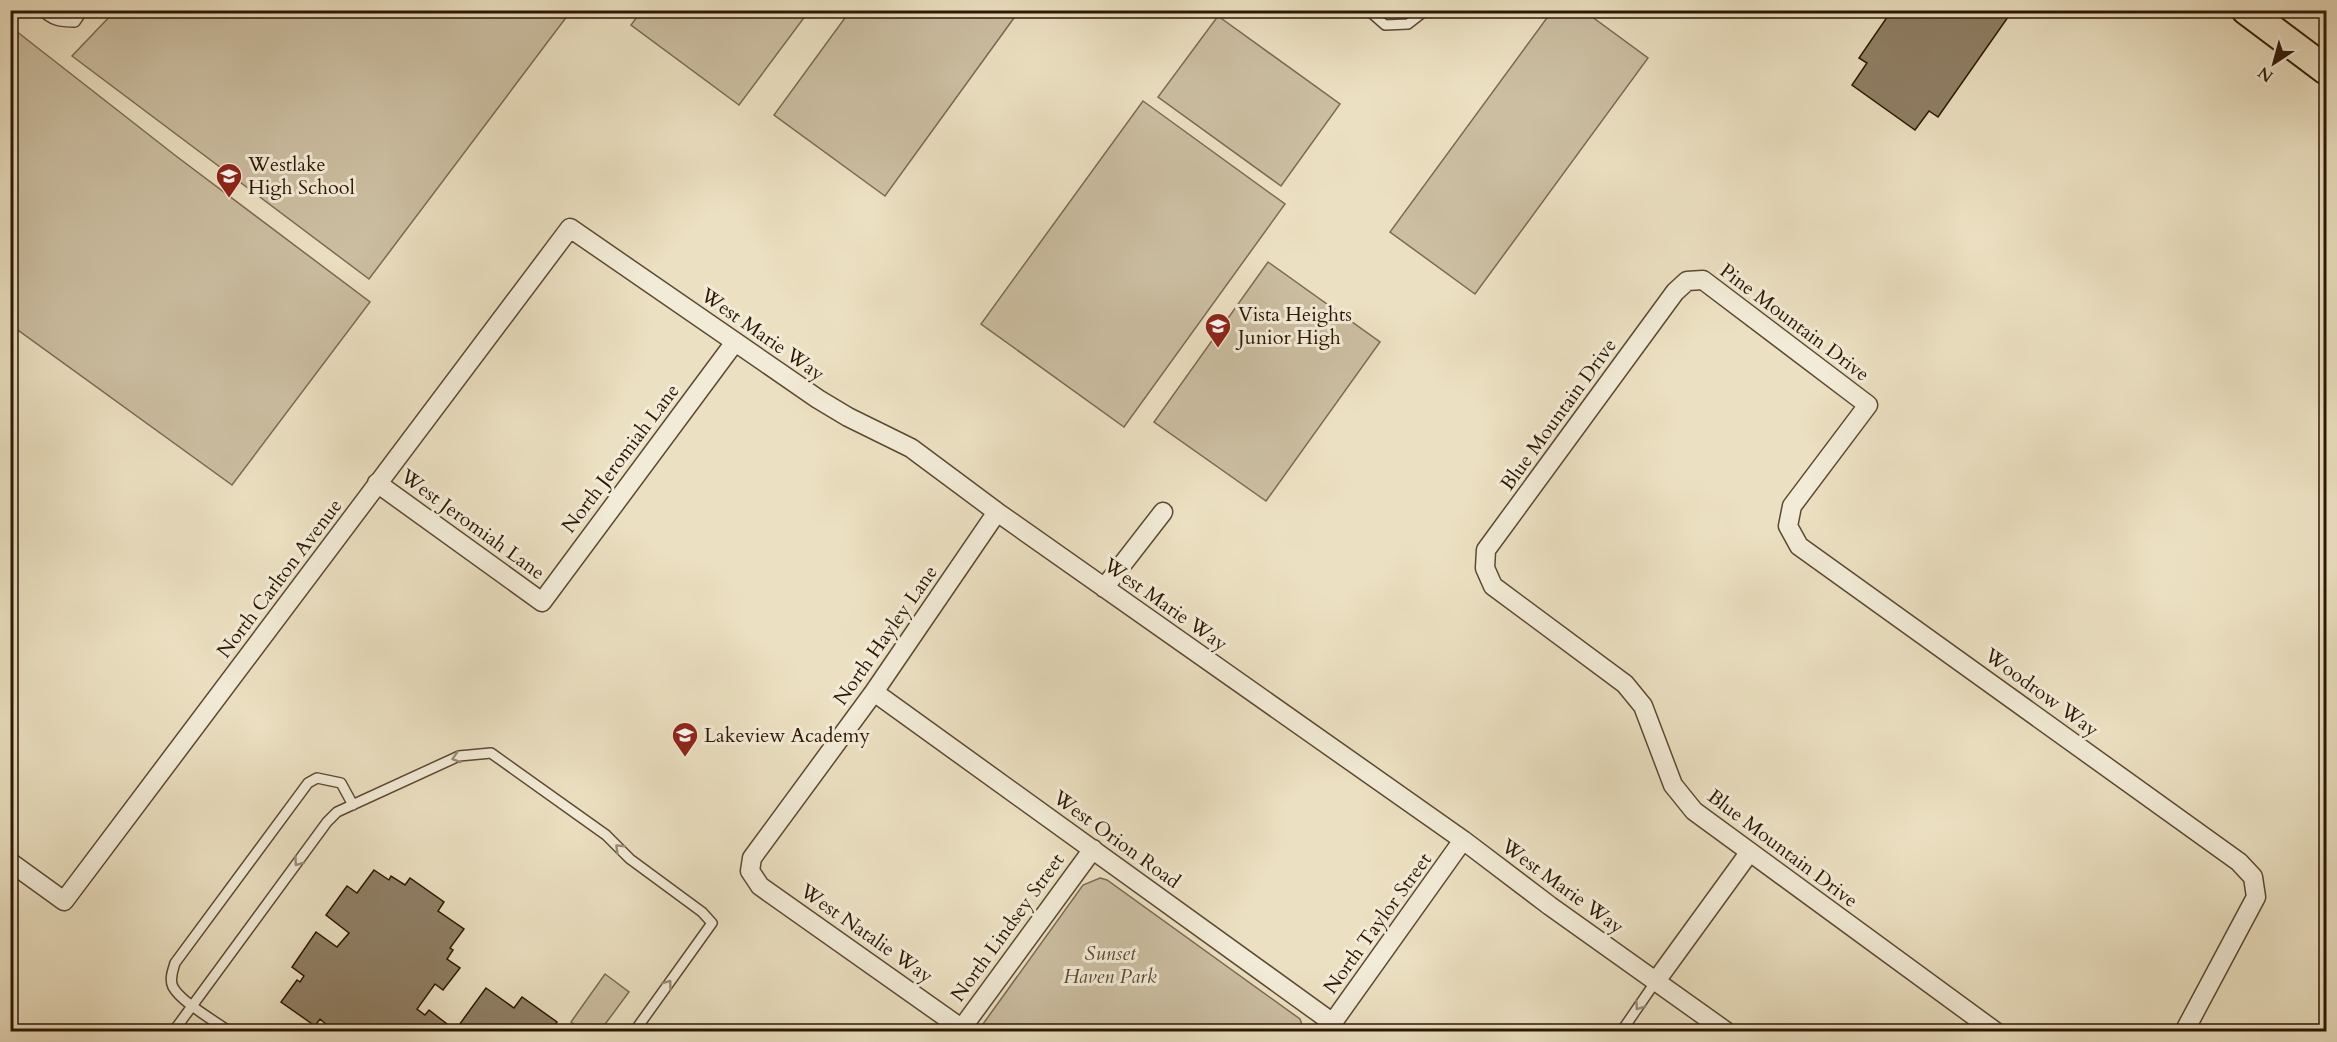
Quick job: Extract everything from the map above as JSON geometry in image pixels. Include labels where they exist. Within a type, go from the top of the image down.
[{"type":"main road","points":[[2246,10],[2326,69]]},
{"type":"street","name":"West Marie Way","points":[[570,228],[838,411],[911,448],[1104,588],[1463,840],[1550,906],[1727,1032]]},
{"type":"street","name":"North Carlton Avenue","points":[[10,862],[64,901],[570,228]]},
{"type":"street","name":"Pine Mountain Drive","points":[[1694,279],[1703,280],[1868,405]]},
{"type":"street","name":"Blue Mountain Drive","points":[[1694,279],[1687,281],[1675,292],[1486,550],[1485,568],[1493,586],[1625,684],[1643,706],[1673,785],[1694,811],[1996,1032]]},
{"type":"street","name":"North Jeromiah Lane","points":[[542,602],[735,342]]},
{"type":"street","name":"Woodrow Way","points":[[1868,405],[1792,506],[1788,526],[1799,546],[2239,861],[2253,877],[2256,897],[2184,1032]]},
{"type":"street","name":"West Jeromiah Lane","points":[[377,483],[542,602]]},
{"type":"street","name":"North Hayley Lane","points":[[750,871],[752,858],[874,692],[997,512]]},
{"type":"street","points":[[1104,588],[1163,512]]},
{"type":"street","name":"West Orion Road","points":[[874,692],[1093,849],[1330,1027]]},
{"type":"street","name":"North Taylor Street","points":[[1330,1027],[1463,840]]},
{"type":"street","name":"North Lindsey Street","points":[[960,1030],[1093,849]]},
{"type":"street","points":[[1656,981],[1749,853]]},
{"type":"street","name":"West Natalie Way","points":[[750,871],[760,886],[960,1030]]},
{"type":"lane","points":[[42,10],[49,18],[63,22],[75,22],[83,10]]},
{"type":"lane","points":[[1368,10],[1385,24],[1408,24],[1426,10]]},
{"type":"lane","points":[[173,1032],[327,822],[337,812],[459,756],[491,753],[606,835],[630,859],[702,912],[712,923],[634,1032]]},
{"type":"lane","points":[[230,1032],[192,1006],[173,986],[171,975],[175,963],[308,783],[317,778],[341,783],[353,805]]},
{"type":"lane","points":[[1621,1032],[1656,981]]},
{"type":"green space","points":[[642,10],[809,11],[739,105],[631,25]]},
{"type":"green space","points":[[115,11],[571,11],[369,279],[72,56]]},
{"type":"green space","points":[[850,11],[1019,11],[885,196],[774,115]]},
{"type":"green space","points":[[1552,11],[1584,11],[1648,58],[1475,294],[1390,232]]},
{"type":"green space","points":[[1218,16],[1340,104],[1281,186],[1158,97]]},
{"type":"green space","points":[[11,27],[176,156],[370,302],[232,485],[11,325]]},
{"type":"green space","points":[[1143,101],[1285,204],[1124,427],[981,324]]},
{"type":"green space","points":[[1268,262],[1380,342],[1266,501],[1154,422]]},
{"type":"green space","name":"Sunset Haven Park","points":[[1100,878],[1107,880],[1300,1019],[1304,1031],[978,1031],[1083,885]]},
{"type":"green space","points":[[605,974],[629,992],[600,1031],[584,1031],[571,1022]]},
{"type":"building","points":[[1892,10],[2013,10],[1938,117],[1929,111],[1915,130],[1852,85],[1867,63],[1859,58]]},
{"type":"building","points":[[374,870],[389,880],[391,876],[405,885],[410,878],[444,902],[438,911],[464,929],[450,948],[453,950],[447,959],[460,968],[443,990],[435,984],[417,1009],[425,1015],[429,1010],[447,1024],[442,1032],[335,1032],[320,1019],[315,1026],[281,1002],[297,980],[300,982],[304,976],[292,967],[316,932],[337,947],[349,933],[326,915],[347,886],[357,893]]},
{"type":"building","points":[[486,988],[514,1008],[522,997],[557,1022],[550,1032],[454,1032]]},
{"type":"place","name":"Westlake High School","points":[[229,199]]},
{"type":"place","name":"Vista Heights Junior High","points":[[1218,349]]},
{"type":"place","name":"Lakeview Academy","points":[[685,758]]}]
